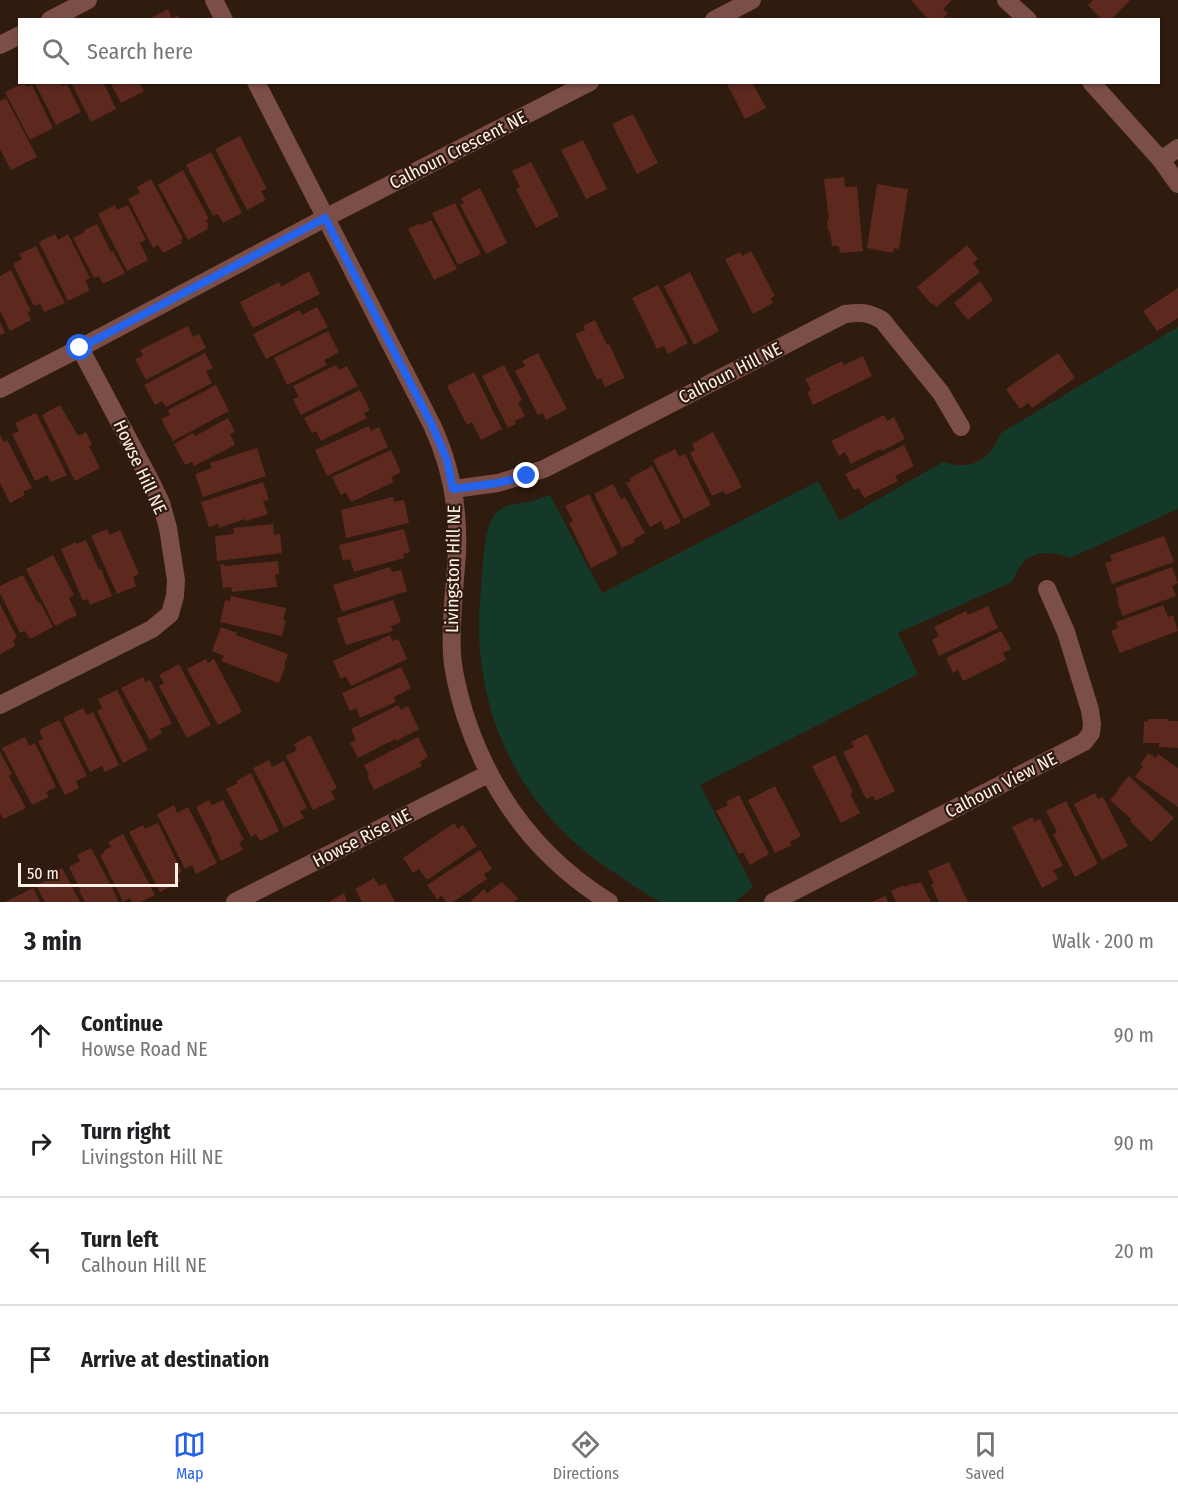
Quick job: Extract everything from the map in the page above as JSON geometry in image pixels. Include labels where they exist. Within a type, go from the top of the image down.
[{"type":"street","points":[[54,18],[88,0]]},
{"type":"street","points":[[214,0],[223,18]]},
{"type":"street","points":[[718,18],[752,0]]},
{"type":"street","points":[[1006,0],[1026,18]]},
{"type":"street","points":[[0,45],[18,36]]},
{"type":"street","name":"Livingston Hill NE","points":[[257,84],[436,433],[447,460],[456,503],[457,551],[452,604],[452,653],[462,706],[488,774],[525,830],[571,875],[609,902]]},
{"type":"street","name":"Calhoun Crescent NE","points":[[0,389],[586,84]]},
{"type":"street","points":[[1093,84],[1161,160],[1178,184]]},
{"type":"street","points":[[1161,160],[1178,148]]},
{"type":"street","name":"Calhoun Hill NE","points":[[453,489],[498,483],[544,469],[845,314],[859,312],[882,320],[941,393],[962,428]]},
{"type":"street","name":"Howse Hill NE","points":[[0,705],[152,629],[170,614],[175,596],[176,580],[168,528],[161,503],[80,348]]},
{"type":"street","name":"Calhoun View NE","points":[[773,902],[1084,742],[1091,733],[1090,710],[1066,632],[1047,589]]},
{"type":"street","name":"Howse Rise NE","points":[[235,902],[488,774]]},
{"type":"green space","points":[[1178,327],[1178,509],[1070,558],[1050,553],[1035,555],[1022,564],[1012,582],[898,633],[918,674],[700,785],[753,887],[735,902],[662,902],[654,898],[584,851],[554,822],[528,789],[508,754],[493,715],[483,675],[479,632],[483,561],[488,529],[491,520],[499,510],[550,495],[602,593],[818,481],[840,521],[943,462],[963,465],[979,461],[991,450],[1001,433]]},
{"type":"building","points":[[911,0],[952,0],[943,9],[948,14],[943,18],[927,18]]},
{"type":"building","points":[[1093,0],[1130,0],[1113,18],[1100,18],[1088,5]]},
{"type":"building","points":[[168,9],[172,18],[151,18]]},
{"type":"building","points":[[22,84],[26,87],[32,85],[53,128],[30,140],[5,92]]},
{"type":"building","points":[[35,84],[61,84],[62,86],[67,84],[81,112],[56,125]]},
{"type":"building","points":[[72,84],[104,84],[116,109],[91,122]]},
{"type":"building","points":[[111,84],[140,84],[144,91],[121,103]]},
{"type":"building","points":[[727,84],[753,84],[766,108],[745,119]]},
{"type":"building","points":[[6,98],[37,157],[11,170],[0,149],[0,101]]},
{"type":"building","points":[[633,114],[658,163],[637,174],[612,124]]},
{"type":"building","points":[[240,136],[267,189],[261,191],[266,200],[247,210],[215,149]]},
{"type":"building","points":[[583,140],[607,189],[586,199],[561,150]]},
{"type":"building","points":[[211,152],[242,213],[223,223],[218,214],[213,216],[186,165]]},
{"type":"building","points":[[531,162],[559,216],[536,228],[516,189],[520,187],[512,171]]},
{"type":"building","points":[[183,170],[209,219],[206,220],[208,229],[188,240],[158,185]]},
{"type":"building","points":[[844,177],[845,187],[857,186],[863,251],[840,253],[839,246],[832,246],[830,231],[828,231],[827,221],[829,220],[824,179]]},
{"type":"building","points":[[151,179],[183,238],[182,243],[163,253],[158,245],[153,248],[128,199],[140,193],[137,187]]},
{"type":"building","points":[[877,184],[908,189],[899,249],[894,248],[893,253],[867,248]]},
{"type":"building","points":[[480,188],[507,243],[486,254],[460,205],[464,203],[461,198]]},
{"type":"building","points":[[455,203],[481,254],[458,265],[432,213]]},
{"type":"building","points":[[115,205],[117,210],[128,205],[146,240],[140,243],[148,260],[127,271],[98,214]]},
{"type":"building","points":[[431,220],[457,269],[434,280],[408,229]]},
{"type":"building","points":[[97,224],[125,273],[103,284],[99,276],[94,278],[73,238]]},
{"type":"building","points":[[55,234],[58,240],[68,234],[90,278],[85,281],[90,290],[68,301],[39,242]]},
{"type":"building","points":[[967,245],[978,259],[973,263],[980,272],[936,307],[917,287]]},
{"type":"building","points":[[36,246],[65,303],[44,312],[40,304],[34,306],[13,264],[22,259],[19,254]]},
{"type":"building","points":[[751,251],[775,296],[771,298],[773,303],[753,314],[725,259],[740,252],[742,256]]},
{"type":"building","points":[[11,270],[31,311],[27,312],[31,320],[10,331],[0,311],[0,276]]},
{"type":"building","points":[[309,271],[320,294],[253,328],[240,302],[279,282],[281,287]]},
{"type":"building","points":[[690,272],[719,331],[694,345],[664,286]]},
{"type":"building","points":[[980,281],[993,300],[968,320],[954,303]]},
{"type":"building","points":[[658,285],[688,343],[668,354],[664,346],[657,349],[632,298]]},
{"type":"building","points":[[1178,288],[1178,318],[1157,331],[1143,311]]},
{"type":"building","points":[[317,307],[328,327],[266,359],[253,334],[299,310],[302,315]]},
{"type":"building","points":[[595,320],[625,378],[605,387],[601,378],[597,380],[575,334],[585,330],[583,326]]},
{"type":"building","points":[[0,322],[5,333],[0,335]]},
{"type":"building","points":[[188,326],[193,337],[199,334],[206,348],[146,380],[135,359],[143,356],[140,350]]},
{"type":"building","points":[[328,331],[339,352],[324,360],[327,365],[287,385],[274,358]]},
{"type":"building","points":[[205,353],[213,368],[206,371],[212,383],[166,407],[162,401],[155,405],[144,385]]},
{"type":"building","points":[[538,353],[567,409],[546,420],[543,413],[538,415],[515,371],[525,366],[522,361]]},
{"type":"building","points":[[1058,353],[1075,378],[1032,408],[1028,403],[1020,409],[1006,389]]},
{"type":"building","points":[[863,356],[872,376],[813,405],[807,392],[811,390],[805,379],[842,361],[844,365]]},
{"type":"building","points":[[336,365],[339,370],[347,366],[358,386],[301,415],[293,399],[299,397],[293,386]]},
{"type":"building","points":[[504,365],[522,400],[518,403],[525,416],[508,428],[482,376]]},
{"type":"building","points":[[474,372],[502,429],[481,440],[472,422],[467,425],[447,386]]},
{"type":"building","points":[[216,385],[229,411],[173,441],[161,419],[170,415],[168,410]]},
{"type":"building","points":[[360,390],[370,410],[364,413],[367,418],[321,441],[316,431],[312,433],[304,418]]},
{"type":"building","points":[[60,405],[78,436],[86,432],[92,444],[89,446],[100,468],[75,481],[42,415]]},
{"type":"building","points":[[36,413],[67,475],[51,482],[47,475],[35,481],[12,434],[19,431],[15,423]]},
{"type":"building","points":[[884,415],[887,421],[894,417],[905,439],[851,464],[845,452],[839,456],[831,441]]},
{"type":"building","points":[[228,418],[235,432],[230,434],[235,445],[194,466],[192,462],[185,465],[174,444],[193,433],[195,436]]},
{"type":"building","points":[[369,426],[371,431],[379,427],[388,447],[327,476],[315,450]]},
{"type":"building","points":[[713,432],[742,487],[726,495],[723,491],[712,496],[690,453],[695,450],[692,444]]},
{"type":"building","points":[[0,435],[4,442],[7,440],[32,488],[23,492],[25,495],[10,503],[0,483]]},
{"type":"building","points":[[904,445],[914,466],[895,476],[898,481],[864,498],[859,488],[854,490],[845,474]]},
{"type":"building","points":[[257,448],[266,476],[203,497],[195,474],[212,468],[210,463]]},
{"type":"building","points":[[675,449],[679,457],[685,454],[711,505],[684,519],[653,460]]},
{"type":"building","points":[[391,450],[401,472],[391,477],[394,482],[351,502],[346,492],[341,495],[332,477]]},
{"type":"building","points":[[652,466],[681,522],[665,530],[661,521],[650,527],[626,483],[631,481],[630,478]]},
{"type":"building","points":[[263,482],[269,500],[263,501],[268,514],[219,528],[218,524],[209,527],[201,502]]},
{"type":"building","points":[[613,484],[621,499],[625,497],[645,533],[634,539],[635,542],[622,548],[594,494]]},
{"type":"building","points":[[589,494],[618,554],[591,568],[569,523],[573,521],[565,506]]},
{"type":"building","points":[[393,497],[394,502],[404,500],[409,523],[346,538],[341,510]]},
{"type":"building","points":[[273,524],[274,535],[280,534],[282,553],[217,561],[215,536],[234,534],[233,528]]},
{"type":"building","points":[[107,529],[110,535],[120,530],[139,574],[133,577],[136,586],[117,594],[91,536]]},
{"type":"building","points":[[404,529],[410,552],[403,554],[404,558],[354,572],[350,559],[343,561],[339,545]]},
{"type":"building","points":[[1164,536],[1174,562],[1112,584],[1105,563],[1112,561],[1110,555]]},
{"type":"building","points":[[86,540],[112,596],[90,605],[88,599],[83,601],[61,549]]},
{"type":"building","points":[[53,555],[74,595],[69,598],[77,615],[55,626],[26,569]]},
{"type":"building","points":[[278,561],[279,574],[275,574],[277,587],[232,592],[231,587],[223,588],[220,565]]},
{"type":"building","points":[[390,567],[392,572],[401,570],[407,591],[342,612],[333,585]]},
{"type":"building","points":[[1172,567],[1178,583],[1172,586],[1176,596],[1123,616],[1115,588]]},
{"type":"building","points":[[23,575],[53,627],[30,639],[25,631],[20,633],[0,593],[0,586]]},
{"type":"building","points":[[231,596],[286,608],[283,620],[286,621],[282,636],[220,622],[225,600],[230,601]]},
{"type":"building","points":[[393,600],[401,622],[391,626],[393,631],[346,645],[337,618]]},
{"type":"building","points":[[0,604],[17,637],[13,640],[15,646],[0,654]]},
{"type":"building","points":[[1163,605],[1168,617],[1173,615],[1178,631],[1120,653],[1111,631],[1118,628],[1116,622]]},
{"type":"building","points":[[988,606],[998,628],[939,656],[932,640],[939,636],[934,627],[966,611],[968,615]]},
{"type":"building","points":[[221,627],[237,633],[236,635],[288,654],[279,683],[221,661],[224,656],[212,651]]},
{"type":"building","points":[[1001,631],[1011,649],[1003,653],[1006,660],[963,681],[958,670],[953,673],[946,658]]},
{"type":"building","points":[[390,635],[392,641],[398,639],[407,659],[351,686],[346,676],[341,679],[333,661]]},
{"type":"building","points":[[206,659],[208,663],[214,659],[242,712],[218,725],[187,669]]},
{"type":"building","points":[[179,664],[211,725],[187,738],[159,686],[164,683],[159,675]]},
{"type":"building","points":[[401,667],[411,688],[394,697],[396,702],[360,718],[356,708],[350,711],[342,693]]},
{"type":"building","points":[[143,677],[145,682],[150,680],[172,724],[160,729],[162,733],[150,740],[121,688]]},
{"type":"building","points":[[117,690],[148,750],[123,763],[97,711],[102,708],[98,699]]},
{"type":"building","points":[[398,705],[401,710],[408,706],[419,729],[358,758],[350,743],[356,740],[351,729]]},
{"type":"building","points":[[83,708],[87,715],[93,712],[119,765],[105,772],[102,766],[90,772],[63,718]]},
{"type":"building","points":[[1148,719],[1178,721],[1178,748],[1159,747],[1159,743],[1143,743],[1144,721],[1148,722]]},
{"type":"building","points":[[59,720],[87,776],[76,781],[79,788],[65,795],[38,741],[43,739],[39,730]]},
{"type":"building","points":[[867,734],[895,791],[875,801],[873,796],[866,799],[843,752],[854,747],[851,742]]},
{"type":"building","points":[[310,735],[337,788],[331,791],[335,799],[313,810],[286,756],[297,750],[294,744]]},
{"type":"building","points":[[25,737],[29,746],[35,743],[56,787],[46,792],[49,797],[32,805],[2,748]]},
{"type":"building","points":[[418,737],[428,757],[420,762],[422,766],[374,790],[364,765]]},
{"type":"building","points":[[0,752],[12,774],[9,776],[26,808],[3,819],[0,813]]},
{"type":"building","points":[[1148,753],[1156,758],[1158,754],[1178,768],[1178,807],[1135,777]]},
{"type":"building","points":[[835,755],[853,792],[850,794],[860,813],[841,823],[812,766]]},
{"type":"building","points":[[269,760],[272,767],[284,761],[307,808],[300,811],[304,818],[284,828],[253,768]]},
{"type":"building","points":[[251,773],[279,831],[260,841],[256,834],[251,837],[226,789]]},
{"type":"building","points":[[1129,776],[1174,818],[1151,842],[1110,800]]},
{"type":"building","points":[[775,786],[801,836],[790,842],[792,845],[775,853],[748,800]]},
{"type":"building","points":[[1095,793],[1098,799],[1103,797],[1128,846],[1102,860],[1074,804]]},
{"type":"building","points":[[739,795],[769,854],[750,865],[743,852],[739,854],[716,811],[728,805],[726,802]]},
{"type":"building","points":[[209,800],[212,805],[223,800],[244,840],[239,842],[243,850],[221,861],[196,807]]},
{"type":"building","points":[[1066,801],[1098,864],[1075,877],[1053,834],[1057,832],[1046,811]]},
{"type":"building","points":[[174,805],[177,813],[188,807],[217,863],[196,874],[192,865],[185,869],[157,814]]},
{"type":"building","points":[[1033,817],[1034,822],[1040,819],[1063,866],[1053,870],[1058,879],[1042,888],[1012,827]]},
{"type":"building","points":[[158,823],[182,872],[177,875],[181,881],[160,892],[129,832],[143,825],[145,829]]},
{"type":"building","points":[[454,823],[458,829],[463,825],[477,846],[427,880],[419,869],[413,873],[403,858]]},
{"type":"building","points":[[123,834],[155,895],[141,902],[132,902],[130,898],[123,902],[100,855],[111,847],[108,842]]},
{"type":"building","points":[[91,848],[118,902],[85,902],[79,890],[69,867],[80,861],[77,855]]},
{"type":"building","points":[[480,850],[492,869],[484,874],[487,879],[453,902],[446,902],[442,896],[437,899],[427,885]]},
{"type":"building","points":[[949,862],[968,902],[939,902],[931,885],[934,884],[928,871]]},
{"type":"building","points":[[62,868],[80,902],[45,902],[36,885],[49,879],[47,875]]},
{"type":"building","points":[[374,878],[379,886],[385,883],[395,902],[362,902],[355,889]]},
{"type":"building","points":[[502,882],[518,898],[514,902],[470,902],[484,889],[487,893]]},
{"type":"building","points":[[921,882],[931,902],[896,902],[891,891],[904,885],[905,887]]},
{"type":"building","points":[[33,888],[40,902],[5,902]]},
{"type":"building","points":[[344,893],[347,902],[329,902]]},
{"type":"building","points":[[885,896],[888,902],[872,902]]},
{"type":"route","points":[[80,348],[325,218],[432,425],[447,460],[453,489],[498,483],[527,476]]}]
